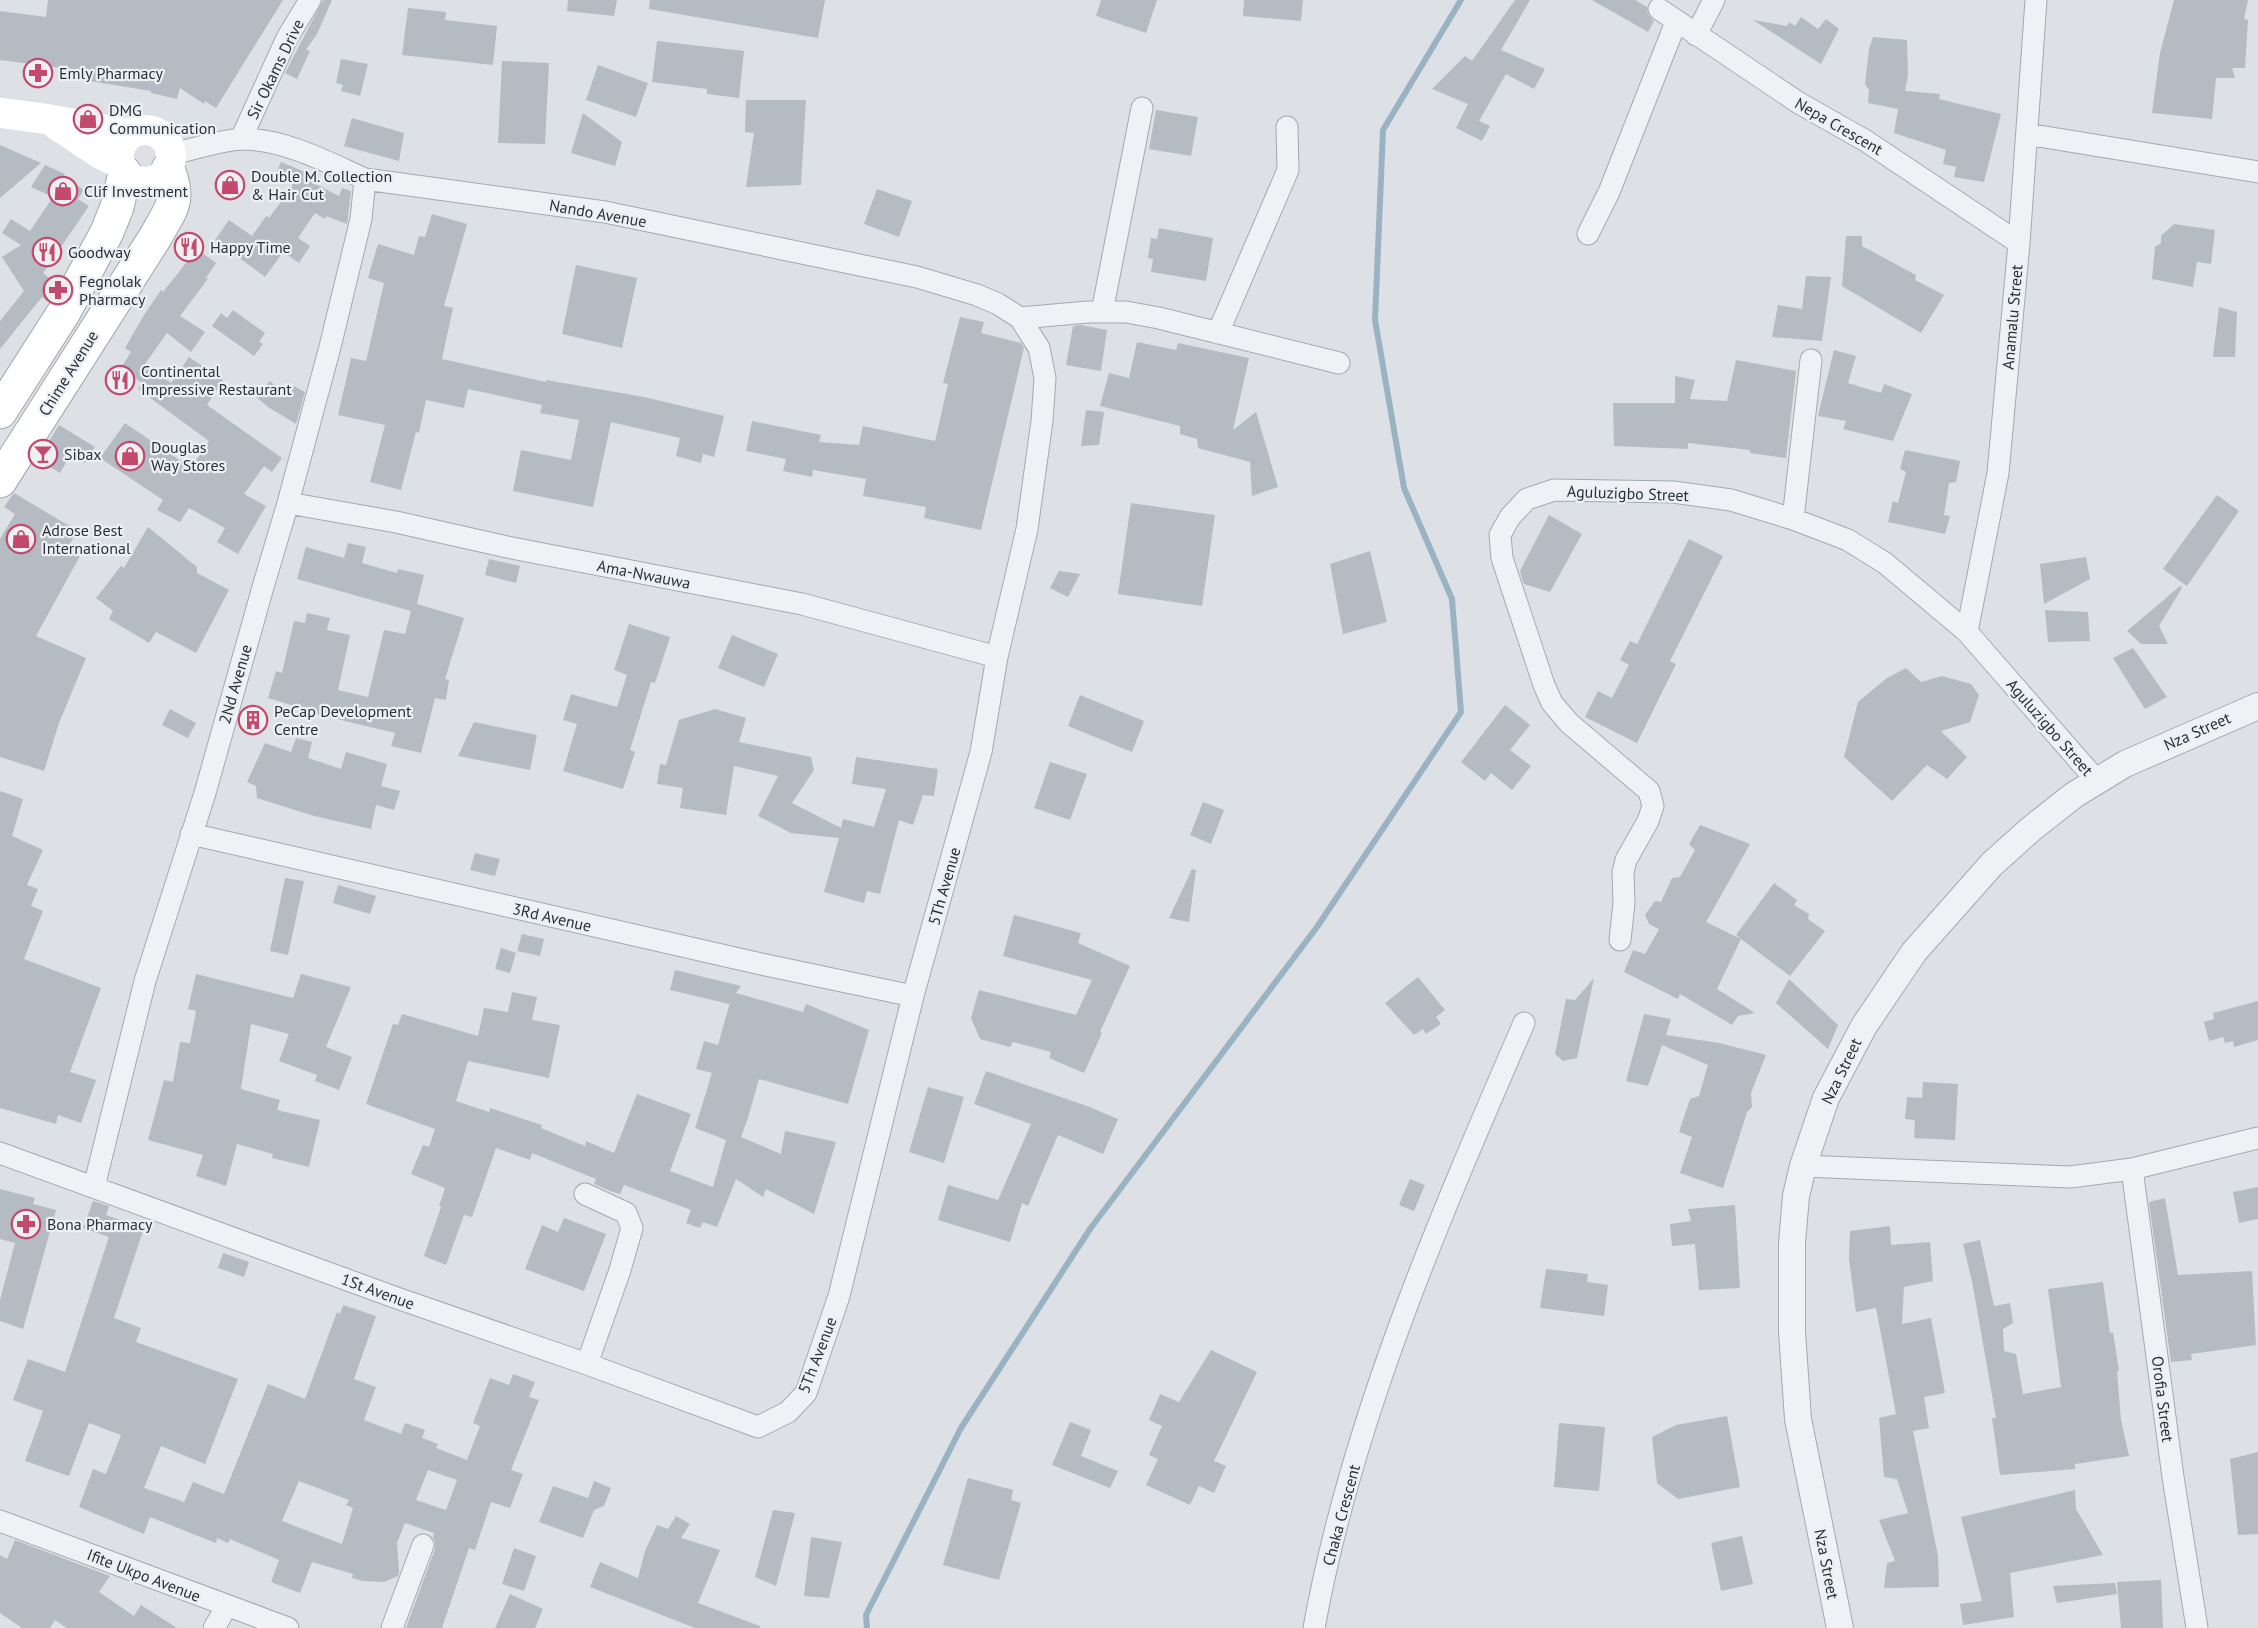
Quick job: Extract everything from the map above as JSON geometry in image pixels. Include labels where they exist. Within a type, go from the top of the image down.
[{"type":"main road","points":[[0,113],[130,134]]},
{"type":"main road","points":[[3,400],[64,312],[107,232],[117,207],[122,168],[119,152],[122,141],[141,129],[152,130],[162,135],[169,144],[170,162],[160,177],[150,182],[139,182],[122,168],[47,119]]},
{"type":"main road","name":"Chime Avenue","points":[[0,481],[156,236],[176,200],[170,162]]},
{"type":"street","name":"Sir Okams Drive","points":[[241,139],[287,38],[310,0]]},
{"type":"street","points":[[1696,35],[1714,0]]},
{"type":"street","name":"Anamalu Street","points":[[1967,632],[1998,473],[2019,243],[2036,0]]},
{"type":"street","name":"Nepa Crescent","points":[[1659,9],[1799,103],[1866,141],[2019,243]]},
{"type":"street","points":[[1588,234],[1609,192],[1676,22]]},
{"type":"street","points":[[1102,312],[1143,108]]},
{"type":"street","points":[[1218,333],[1288,170],[1287,127]]},
{"type":"street","points":[[2027,134],[2258,172]]},
{"type":"street","name":"Nando Avenue","points":[[170,162],[241,139],[273,143],[365,179],[605,212],[916,277],[977,295],[998,304],[1020,318]]},
{"type":"street","name":"2Nd Avenue","points":[[94,1187],[145,981],[206,793],[262,587],[288,503],[361,219],[365,179]]},
{"type":"street","points":[[1020,318],[1126,312],[1339,363]]},
{"type":"street","name":"5Th Avenue","points":[[758,1427],[788,1412],[806,1393],[839,1296],[913,996],[981,752],[997,657],[1027,529],[1042,422],[1045,378],[1039,348],[1020,318]]},
{"type":"street","points":[[1793,519],[1811,360]]},
{"type":"street","name":"Aguluzigbo Street","points":[[1620,940],[1624,903],[1623,872],[1626,860],[1648,821],[1653,806],[1649,791],[1569,723],[1552,704],[1502,558],[1500,536],[1510,517],[1527,499],[1554,490],[1673,492],[1731,500],[1793,519],[1848,540],[1885,563],[1967,632],[2097,781]]},
{"type":"street","name":"Ama-Nwauwa","points":[[288,503],[396,522],[507,547],[802,604],[997,657]]},
{"type":"street","name":"Nza Street","points":[[1840,1628],[1797,1419],[1792,1332],[1792,1243],[1796,1196],[1803,1166],[1826,1098],[1864,1026],[1914,952],[1992,864],[2074,795],[2124,764],[2258,706]]},
{"type":"street","name":"3Rd Avenue","points":[[191,834],[913,996]]},
{"type":"street","name":"Chaka Crescent","points":[[1314,1628],[1323,1578],[1371,1404],[1456,1180],[1524,1023]]},
{"type":"street","points":[[1803,1166],[2070,1178],[2132,1169],[2258,1138]]},
{"type":"street","name":"1St Avenue","points":[[0,1153],[758,1427]]},
{"type":"street","name":"Orofia Street","points":[[2132,1169],[2173,1477],[2197,1628]]},
{"type":"street","points":[[585,1194],[626,1212],[632,1228],[620,1270],[587,1364]]},
{"type":"street","name":"Ifite Ukpo Avenue","points":[[0,1521],[288,1628]]},
{"type":"street","points":[[392,1628],[423,1545]]},
{"type":"street","points":[[214,1628],[227,1606]]},
{"type":"building","points":[[48,0],[283,0],[216,108],[205,101],[204,104],[180,88],[177,99],[151,93],[151,91],[83,80],[85,71],[0,60],[0,11],[46,17]]},
{"type":"building","points":[[323,0],[332,0],[317,34],[306,50],[310,51],[297,79],[285,73]]},
{"type":"building","points":[[568,0],[617,0],[614,16],[567,11]]},
{"type":"building","points":[[650,0],[825,0],[818,38],[649,9]]},
{"type":"building","points":[[1101,0],[1157,0],[1146,33],[1096,16]]},
{"type":"building","points":[[1244,0],[1303,0],[1301,21],[1243,16]]},
{"type":"building","points":[[1515,0],[1530,0],[1501,50],[1545,69],[1534,89],[1506,74],[1479,121],[1490,126],[1482,141],[1456,128],[1468,104],[1432,89],[1465,56],[1472,61]]},
{"type":"building","points":[[1592,0],[1635,0],[1647,7],[1648,15],[1654,21],[1648,32]]},
{"type":"building","points":[[2174,0],[2248,0],[2244,19],[2248,20],[2245,68],[2232,68],[2235,78],[2216,78],[2212,119],[2152,113],[2160,53]]},
{"type":"building","points":[[408,8],[446,12],[445,20],[497,26],[493,65],[402,55]]},
{"type":"building","points":[[1801,17],[1818,29],[1826,19],[1839,29],[1821,64],[1753,20],[1787,26],[1789,22],[1795,26]]},
{"type":"building","points":[[1873,37],[1907,40],[1908,75],[1905,91],[1940,94],[1939,99],[2001,114],[1984,182],[1954,177],[1956,167],[1943,164],[1946,150],[1894,133],[1898,109],[1868,103],[1869,90],[1865,84],[1869,49]]},
{"type":"building","points":[[657,41],[744,51],[739,98],[707,94],[707,89],[652,82]]},
{"type":"building","points":[[341,59],[368,64],[360,96],[341,91],[343,85],[336,83]]},
{"type":"building","points":[[502,61],[549,63],[545,144],[498,143]]},
{"type":"building","points":[[598,65],[648,83],[636,117],[586,100]]},
{"type":"building","points":[[746,100],[806,100],[801,185],[746,187],[754,133],[745,132]]},
{"type":"building","points":[[1156,110],[1198,117],[1191,156],[1149,149]]},
{"type":"building","points":[[583,113],[622,142],[615,166],[571,153]]},
{"type":"building","points":[[352,118],[404,133],[399,161],[344,146]]},
{"type":"building","points":[[0,145],[41,163],[0,198]]},
{"type":"building","points":[[281,162],[305,172],[303,178],[339,196],[342,188],[351,191],[348,217],[347,224],[326,216],[325,219],[315,213],[298,238],[310,246],[299,263],[283,252],[265,277],[215,240],[229,220],[252,236],[266,216],[269,218],[293,185],[275,177]]},
{"type":"building","points":[[45,165],[65,174],[63,176],[84,190],[78,199],[89,206],[43,273],[57,285],[48,302],[42,297],[0,349],[0,321],[24,291],[2,257],[21,245],[2,233],[11,219],[30,231],[53,197],[31,187]]},
{"type":"building","points":[[877,189],[912,201],[899,237],[864,224]]},
{"type":"building","points":[[432,214],[467,224],[444,306],[453,308],[442,359],[546,382],[546,380],[644,397],[724,416],[714,457],[703,454],[701,463],[676,456],[680,438],[611,422],[593,507],[513,491],[521,450],[571,460],[579,420],[540,413],[542,405],[468,389],[464,408],[426,400],[419,433],[416,432],[401,490],[370,482],[385,425],[338,415],[351,358],[366,361],[384,283],[368,278],[378,244],[414,255],[419,236],[425,237]]},
{"type":"building","points":[[2174,224],[2215,230],[2211,264],[2197,262],[2193,287],[2152,279],[2155,247],[2161,243],[2161,236]]},
{"type":"building","points":[[1159,228],[1213,238],[1206,281],[1151,272],[1153,259],[1148,258],[1151,238],[1157,239]]},
{"type":"building","points":[[1846,236],[1862,236],[1862,246],[1916,275],[1915,280],[1944,295],[1921,333],[1842,286]]},
{"type":"building","points":[[197,249],[216,263],[206,278],[208,279],[180,316],[205,332],[191,352],[167,333],[145,364],[171,383],[189,357],[223,380],[207,405],[282,458],[272,472],[264,466],[244,494],[266,506],[238,554],[217,542],[225,528],[189,508],[180,522],[157,510],[163,500],[100,458],[125,423],[191,468],[209,441],[138,389],[142,383],[121,368],[131,352],[125,348],[144,315],[161,290],[163,292]]},
{"type":"building","points":[[576,265],[637,278],[622,348],[562,334]]},
{"type":"building","points":[[1806,276],[1831,277],[1822,341],[1772,337],[1778,305],[1802,309]]},
{"type":"building","points":[[2219,307],[2237,312],[2235,357],[2213,357]]},
{"type":"building","points":[[233,310],[265,333],[259,342],[263,344],[254,356],[212,326],[221,313],[227,318]]},
{"type":"building","points":[[960,317],[984,322],[981,333],[1021,343],[1024,348],[981,530],[924,518],[926,507],[863,496],[866,479],[813,470],[812,477],[783,471],[786,459],[746,451],[752,421],[821,435],[819,442],[859,445],[863,426],[935,441],[948,384],[943,383]]},
{"type":"building","points":[[1081,325],[1107,330],[1101,371],[1066,365],[1073,326]]},
{"type":"building","points":[[1137,342],[1176,350],[1178,343],[1249,358],[1233,430],[1256,412],[1278,487],[1252,496],[1250,462],[1198,448],[1197,439],[1180,434],[1180,426],[1100,406],[1109,373],[1129,378]]},
{"type":"building","points":[[1834,350],[1856,356],[1848,383],[1881,393],[1884,384],[1912,394],[1893,441],[1843,429],[1846,421],[1818,416]]},
{"type":"building","points":[[1736,360],[1796,371],[1786,458],[1750,453],[1750,450],[1688,443],[1688,449],[1614,446],[1613,403],[1675,403],[1675,376],[1695,380],[1690,399],[1727,401]]},
{"type":"building","points":[[270,381],[288,396],[294,386],[305,392],[296,424],[256,397]]},
{"type":"building","points":[[1086,410],[1104,412],[1099,445],[1081,446]]},
{"type":"building","points":[[59,425],[95,447],[85,463],[71,454],[60,473],[38,459]]},
{"type":"building","points":[[1905,450],[1960,461],[1956,482],[1949,483],[1944,515],[1950,516],[1945,534],[1888,522],[1893,501],[1898,503],[1906,472],[1900,469]]},
{"type":"building","points":[[14,493],[78,531],[67,548],[80,556],[36,636],[86,658],[59,723],[44,771],[0,757],[0,539],[15,514],[4,507]]},
{"type":"building","points":[[2217,495],[2239,511],[2187,586],[2163,569]]},
{"type":"building","points":[[1131,503],[1215,515],[1202,606],[1118,594]]},
{"type":"building","points":[[1549,515],[1582,534],[1550,592],[1524,584],[1520,571]]},
{"type":"building","points":[[148,527],[197,567],[197,573],[229,590],[196,653],[156,632],[149,643],[109,619],[113,611],[96,598],[121,566],[124,568]]},
{"type":"building","points":[[1689,539],[1723,556],[1670,661],[1676,664],[1637,743],[1585,717],[1598,691],[1612,698],[1629,665],[1620,660],[1630,641],[1637,644]]},
{"type":"building","points":[[348,543],[366,547],[362,563],[397,573],[398,569],[424,575],[417,604],[464,618],[445,679],[449,680],[446,700],[435,698],[421,753],[391,746],[395,733],[304,711],[304,709],[268,698],[276,671],[282,673],[294,621],[305,623],[307,613],[330,618],[327,630],[350,635],[338,690],[368,697],[384,630],[405,634],[411,611],[297,579],[306,547],[344,558]]},
{"type":"building","points":[[1370,551],[1387,622],[1343,634],[1330,564]]},
{"type":"building","points":[[2086,557],[2090,579],[2044,604],[2040,564]]},
{"type":"building","points":[[489,559],[520,566],[516,583],[485,575]]},
{"type":"building","points":[[1059,571],[1080,574],[1068,597],[1050,588]]},
{"type":"building","points":[[2180,586],[2182,588],[2159,626],[2168,644],[2141,644],[2127,631]]},
{"type":"building","points":[[2045,610],[2088,612],[2090,641],[2048,642]]},
{"type":"building","points":[[629,624],[670,637],[655,683],[651,682],[630,750],[635,752],[623,789],[563,771],[577,724],[563,720],[571,694],[617,707],[627,675],[614,670]]},
{"type":"building","points":[[732,635],[778,654],[764,687],[718,668]]},
{"type":"building","points":[[2133,648],[2167,697],[2145,709],[2113,658]]},
{"type":"building","points":[[1906,668],[1921,682],[1942,676],[1971,684],[1979,695],[1970,722],[1941,731],[1967,757],[1947,779],[1927,765],[1892,801],[1844,757],[1858,702],[1887,678]]},
{"type":"building","points":[[1080,695],[1144,721],[1132,752],[1068,726]]},
{"type":"building","points":[[1505,705],[1530,725],[1510,750],[1531,766],[1512,790],[1491,773],[1485,781],[1461,762]]},
{"type":"building","points":[[170,709],[196,723],[188,738],[162,725]]},
{"type":"building","points":[[715,709],[746,718],[739,742],[811,757],[814,770],[792,803],[841,828],[843,819],[874,827],[886,789],[852,784],[856,757],[938,769],[934,796],[923,795],[913,825],[899,820],[880,894],[867,891],[864,903],[824,892],[839,838],[791,833],[758,816],[778,776],[734,766],[726,815],[680,808],[683,788],[657,784],[660,764],[666,765],[679,720]]},
{"type":"building","points":[[474,722],[537,735],[530,770],[458,756]]},
{"type":"building","points":[[296,738],[312,742],[308,758],[341,769],[346,752],[387,764],[381,786],[400,791],[394,810],[376,805],[371,829],[314,816],[257,798],[256,786],[247,782],[265,743],[291,752]]},
{"type":"building","points":[[1050,762],[1087,774],[1070,820],[1034,808]]},
{"type":"building","points":[[0,791],[23,799],[12,836],[43,850],[27,885],[38,889],[31,906],[43,911],[24,959],[101,988],[70,1072],[96,1080],[81,1123],[58,1115],[56,1124],[0,1108]]},
{"type":"building","points":[[1203,802],[1224,810],[1211,844],[1190,835]]},
{"type":"building","points":[[1700,825],[1750,844],[1706,922],[1741,939],[1717,989],[1755,1013],[1738,1016],[1732,1025],[1680,994],[1678,999],[1624,972],[1633,950],[1645,954],[1659,929],[1649,924],[1645,915],[1655,901],[1661,902],[1672,878],[1680,877],[1695,850],[1689,844]]},
{"type":"building","points":[[475,853],[500,859],[495,876],[470,870]]},
{"type":"building","points":[[1192,869],[1196,870],[1189,922],[1169,918]]},
{"type":"building","points":[[285,878],[304,881],[288,955],[270,951]]},
{"type":"building","points":[[1774,883],[1797,900],[1794,905],[1809,914],[1808,919],[1825,931],[1790,976],[1736,935]]},
{"type":"building","points":[[338,885],[376,896],[370,914],[333,903]]},
{"type":"building","points":[[1014,915],[1081,933],[1078,943],[1130,966],[1084,1073],[1049,1058],[1051,1052],[1013,1042],[1010,1047],[980,1039],[971,1018],[979,990],[1076,1015],[1092,980],[1003,956]]},
{"type":"building","points":[[522,934],[544,939],[540,956],[517,951]]},
{"type":"building","points":[[501,948],[516,953],[510,973],[495,969]]},
{"type":"building","points":[[675,970],[741,986],[736,993],[803,1012],[806,1004],[869,1030],[848,1104],[759,1079],[741,1137],[781,1154],[785,1131],[836,1142],[814,1214],[766,1189],[763,1197],[736,1179],[717,1227],[703,1222],[700,1228],[686,1223],[691,1210],[624,1185],[620,1194],[610,1191],[594,1184],[596,1179],[532,1153],[530,1160],[496,1148],[472,1217],[464,1215],[446,1265],[424,1256],[445,1188],[411,1174],[423,1145],[429,1147],[435,1129],[366,1104],[393,1024],[398,1025],[402,1014],[478,1036],[484,1008],[508,1012],[512,992],[537,997],[532,1020],[560,1025],[549,1078],[468,1061],[456,1101],[489,1112],[490,1108],[542,1125],[541,1128],[585,1146],[586,1141],[614,1153],[637,1094],[691,1114],[670,1171],[713,1187],[726,1140],[695,1128],[712,1073],[696,1069],[704,1041],[718,1045],[730,1002],[729,1004],[670,990]]},
{"type":"building","points":[[196,974],[293,998],[301,974],[351,987],[326,1047],[352,1057],[339,1090],[315,1081],[317,1075],[279,1061],[289,1034],[251,1024],[241,1089],[280,1100],[277,1110],[320,1120],[309,1167],[272,1158],[273,1154],[237,1144],[226,1186],[196,1176],[203,1155],[148,1140],[164,1080],[173,1082],[180,1042],[190,1043],[196,1011],[188,1009]]},
{"type":"building","points":[[1418,977],[1445,1010],[1436,1017],[1441,1024],[1426,1034],[1423,1029],[1414,1035],[1385,1003]]},
{"type":"building","points":[[1594,978],[1577,1058],[1563,1061],[1555,1054],[1566,999],[1575,1000]]},
{"type":"building","points":[[1789,979],[1838,1025],[1828,1049],[1776,1003]]},
{"type":"building","points":[[2258,1001],[2258,1040],[2234,1047],[2233,1041],[2225,1043],[2223,1037],[2209,1041],[2204,1022],[2214,1019],[2213,1013]]},
{"type":"building","points":[[1644,1014],[1671,1019],[1666,1035],[1719,1043],[1766,1055],[1751,1093],[1752,1107],[1747,1112],[1723,1188],[1680,1173],[1692,1137],[1679,1132],[1690,1099],[1699,1096],[1708,1065],[1662,1045],[1648,1086],[1626,1081]]},
{"type":"building","points":[[986,1071],[1118,1119],[1103,1154],[1058,1135],[1028,1206],[1022,1203],[1010,1242],[938,1220],[948,1185],[998,1200],[1031,1124],[974,1104]]},
{"type":"building","points":[[1923,1082],[1958,1084],[1955,1140],[1914,1138],[1915,1120],[1905,1119],[1907,1097],[1922,1098]]},
{"type":"building","points":[[928,1087],[964,1097],[944,1163],[909,1152]]},
{"type":"building","points":[[1410,1179],[1425,1185],[1414,1211],[1399,1205]]},
{"type":"building","points":[[2258,1187],[2258,1219],[2239,1223],[2233,1192]]},
{"type":"building","name":"Bona Pharmacy","points":[[0,1189],[35,1198],[33,1204],[56,1210],[23,1329],[0,1321],[0,1300],[15,1243],[0,1239]]},
{"type":"building","points":[[2165,1198],[2178,1275],[2252,1271],[2256,1345],[2191,1354],[2192,1360],[2171,1362],[2149,1202]]},
{"type":"building","points":[[93,1201],[109,1206],[106,1215],[144,1228],[114,1318],[141,1328],[136,1342],[238,1379],[205,1464],[161,1446],[144,1488],[184,1502],[193,1482],[224,1494],[268,1384],[305,1399],[337,1312],[340,1314],[343,1305],[376,1316],[354,1379],[376,1387],[364,1420],[401,1434],[405,1423],[425,1430],[422,1438],[438,1444],[436,1448],[467,1460],[480,1426],[473,1423],[490,1378],[509,1385],[513,1374],[535,1382],[529,1397],[539,1400],[511,1470],[523,1474],[510,1508],[491,1502],[475,1550],[469,1548],[442,1628],[406,1628],[435,1549],[434,1533],[405,1523],[397,1543],[398,1576],[384,1582],[363,1581],[352,1578],[353,1574],[312,1562],[300,1593],[271,1582],[279,1560],[230,1539],[228,1543],[217,1538],[216,1543],[150,1517],[144,1534],[79,1507],[93,1469],[106,1474],[121,1435],[89,1423],[69,1476],[25,1461],[43,1411],[13,1400],[28,1359],[65,1372],[109,1237],[83,1228]],"holes":[[[428,1470],[457,1480],[446,1510],[416,1500]],[[299,1481],[349,1500],[346,1505],[353,1508],[342,1544],[282,1521]]]},
{"type":"building","points":[[1735,1205],[1740,1288],[1699,1290],[1695,1244],[1672,1246],[1670,1224],[1691,1221],[1688,1209]]},
{"type":"building","points":[[564,1218],[606,1234],[584,1291],[525,1269],[542,1225],[558,1232]]},
{"type":"building","points":[[1890,1226],[1891,1245],[1930,1242],[1933,1281],[1904,1287],[1902,1324],[1931,1318],[1945,1393],[1924,1397],[1929,1428],[1913,1431],[1938,1556],[1939,1587],[1884,1588],[1887,1563],[1895,1561],[1879,1520],[1908,1513],[1897,1479],[1884,1477],[1879,1418],[1896,1414],[1876,1308],[1856,1312],[1849,1259],[1850,1231]]},
{"type":"building","points":[[1980,1240],[1994,1306],[2010,1303],[2013,1323],[2003,1329],[2004,1351],[2016,1354],[2023,1394],[2061,1387],[2048,1289],[2103,1282],[2110,1333],[2113,1332],[2119,1371],[2117,1371],[2121,1420],[2129,1456],[2075,1464],[2075,1469],[2000,1475],[1992,1418],[1996,1418],[1972,1281],[1963,1244]]},
{"type":"building","points":[[223,1253],[249,1262],[244,1277],[218,1268]]},
{"type":"building","points":[[1546,1269],[1588,1274],[1587,1282],[1608,1285],[1604,1316],[1540,1308]]},
{"type":"building","points":[[1211,1350],[1257,1372],[1214,1461],[1226,1466],[1214,1493],[1199,1486],[1190,1505],[1146,1485],[1158,1459],[1149,1455],[1162,1426],[1149,1420],[1160,1394],[1179,1402]]},
{"type":"building","points":[[1727,1416],[1740,1487],[1678,1499],[1657,1483],[1652,1437],[1676,1425]]},
{"type":"building","points":[[1070,1422],[1091,1430],[1081,1456],[1118,1471],[1110,1488],[1052,1465]]},
{"type":"building","points":[[1559,1423],[1605,1427],[1599,1491],[1554,1487]]},
{"type":"building","points":[[2258,1452],[2258,1534],[2238,1535],[2230,1459]]},
{"type":"building","points":[[968,1478],[1013,1490],[1011,1500],[1021,1503],[999,1580],[943,1565]]},
{"type":"building","points":[[594,1481],[611,1488],[604,1506],[594,1510],[583,1538],[539,1522],[553,1486],[588,1498]]},
{"type":"building","points":[[2075,1490],[2076,1509],[2103,1555],[2010,1573],[2014,1617],[1963,1625],[1960,1604],[1982,1601],[1961,1517]]},
{"type":"building","points":[[773,1510],[795,1513],[776,1586],[755,1577]]},
{"type":"building","points":[[676,1516],[690,1524],[681,1538],[720,1550],[698,1603],[760,1626],[760,1628],[695,1628],[590,1587],[600,1562],[638,1578],[645,1551],[657,1525],[668,1529]]},
{"type":"building","points":[[1742,1536],[1753,1584],[1721,1591],[1711,1543]]},
{"type":"building","points":[[811,1537],[842,1542],[829,1598],[804,1596]]},
{"type":"building","points":[[15,1540],[110,1576],[99,1592],[134,1616],[141,1605],[177,1628],[67,1628],[55,1620],[50,1628],[22,1628],[0,1613],[0,1555],[7,1559]]},
{"type":"building","points":[[514,1548],[536,1556],[524,1591],[502,1584]]},
{"type":"building","points":[[2161,1580],[2163,1628],[2121,1628],[2117,1582]]},
{"type":"building","points":[[2115,1583],[2117,1594],[2057,1603],[2053,1586]]},
{"type":"building","points":[[510,1594],[543,1609],[535,1628],[495,1628]]},
{"type":"waterway","points":[[867,1628],[866,1615],[961,1428],[1090,1229],[1317,927],[1461,712],[1452,599],[1404,488],[1375,320],[1383,130],[1461,0]]},
{"type":"place","name":"Emly Pharmacy","points":[[38,73]]},
{"type":"place","name":"DMG Communication","points":[[88,119]]},
{"type":"place","name":"Double M. Collection & Hair Cut","points":[[230,185]]},
{"type":"place","name":"Clif Investment","points":[[63,191]]},
{"type":"place","name":"Happy Time","points":[[189,247]]},
{"type":"place","name":"Goodway","points":[[47,252]]},
{"type":"place","name":"Fegnolak Pharmacy","points":[[58,290]]},
{"type":"place","name":"Continental Impressive Restaurant","points":[[120,380]]},
{"type":"place","name":"Sibax","points":[[43,454]]},
{"type":"place","name":"Douglas Way Stores","points":[[130,456]]},
{"type":"place","name":"Adrose Best International","points":[[21,539]]},
{"type":"place","name":"PeCap Development Centre","points":[[253,720]]},
{"type":"place","name":"Bona Pharmacy","points":[[26,1224]]}]
